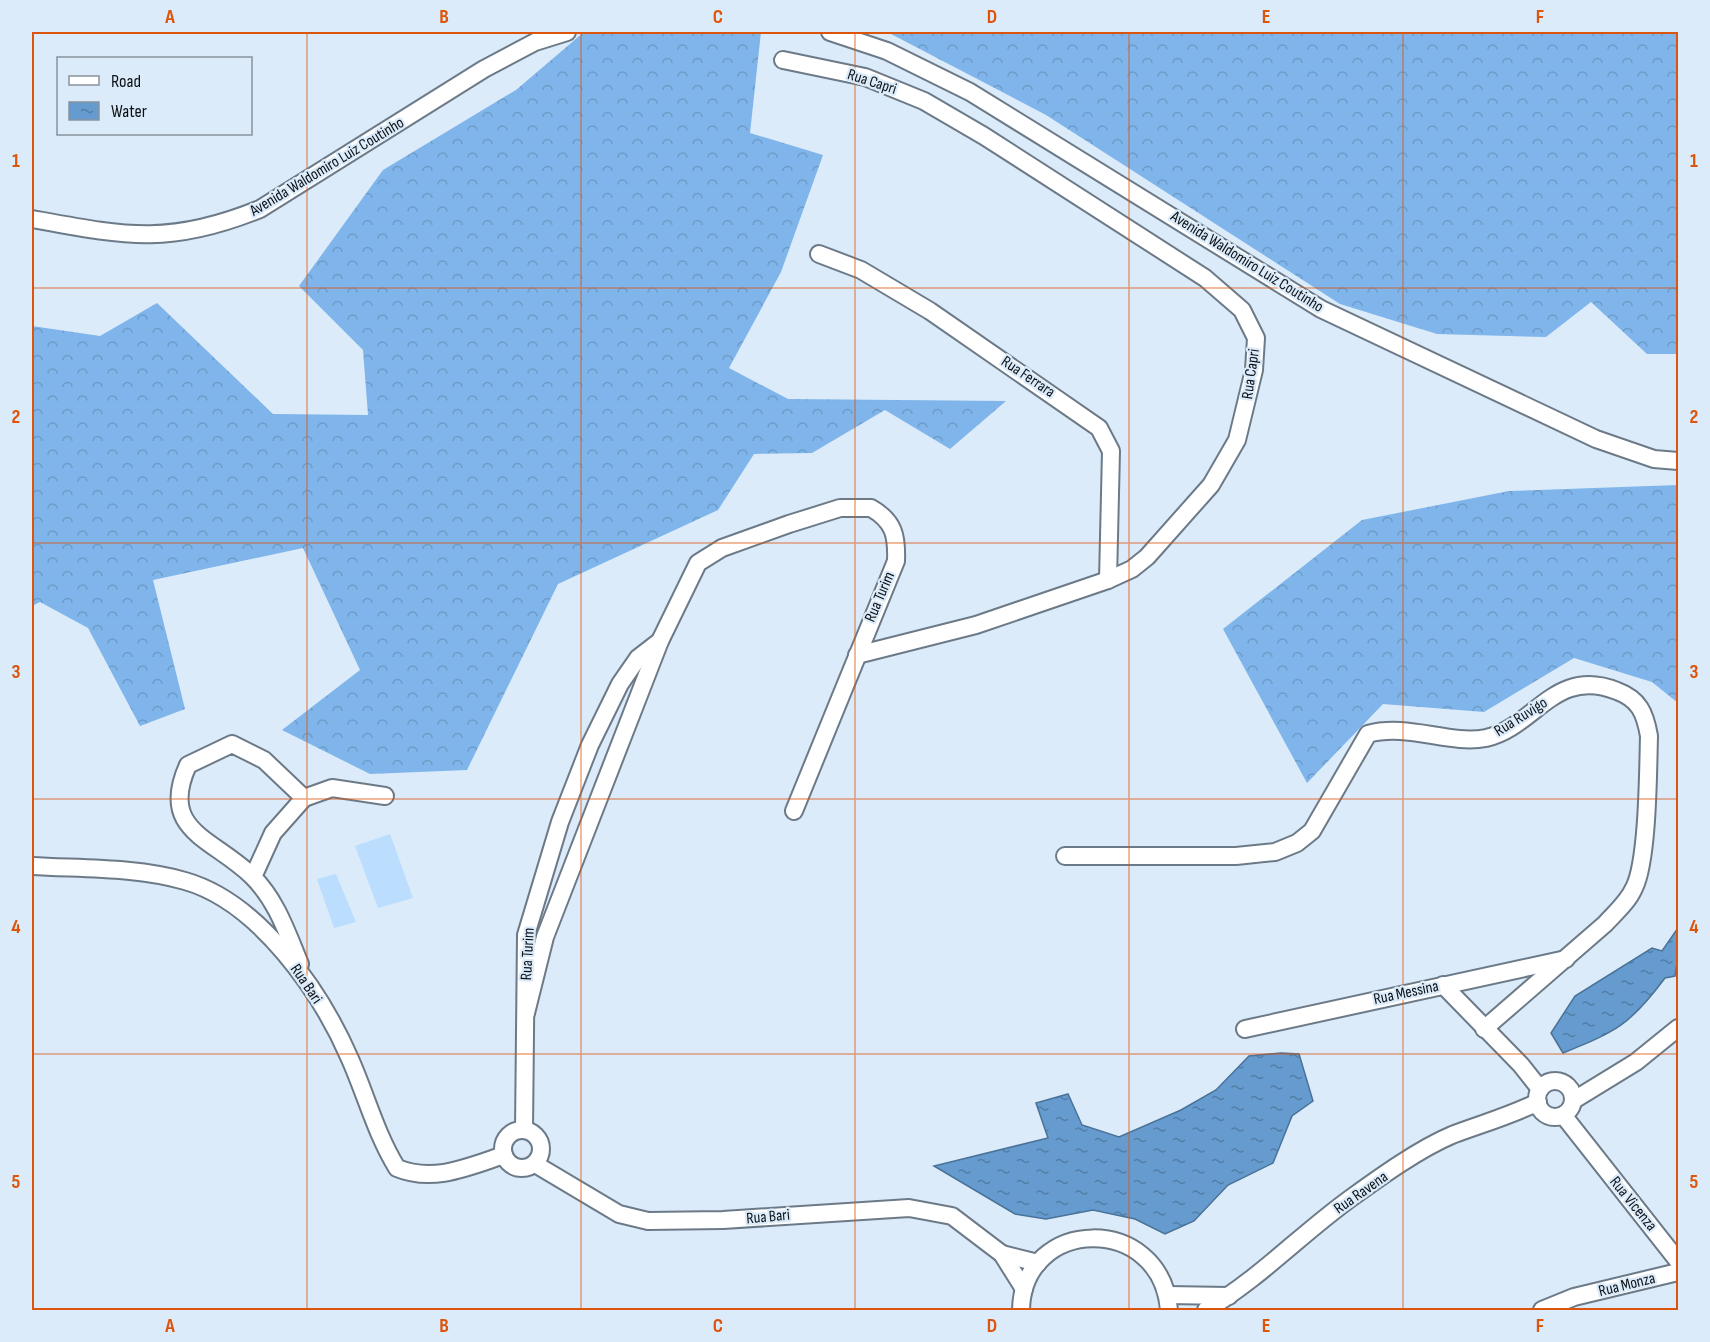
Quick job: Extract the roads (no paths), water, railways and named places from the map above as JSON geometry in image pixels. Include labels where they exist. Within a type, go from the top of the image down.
[{"type":"street","name":"Avenida Waldomiro Luiz Coutinho","points":[[32,219],[112,234],[154,236],[187,233],[224,224],[260,210],[484,69],[535,42],[567,32]]},
{"type":"street","name":"Avenida Waldomiro Luiz Coutinho","points":[[830,32],[887,51],[970,93],[1332,314],[1596,439],[1654,459],[1678,461]]},
{"type":"street","name":"Rua Capri","points":[[783,60],[865,77],[924,101],[1085,199],[1205,278],[1242,310],[1251,323],[1256,338],[1254,370],[1245,415],[1226,461],[1204,494],[1148,557],[1132,569],[1108,580],[976,625],[857,655]]},
{"type":"street","name":"Rua Ferrara","points":[[819,254],[861,270],[930,311],[1099,428],[1111,451],[1108,580]]},
{"type":"street","name":"Rua Turim","points":[[526,1013],[545,937],[660,641],[698,562],[722,549],[840,508],[857,506],[871,508],[882,514],[893,526],[897,541],[896,561],[794,811]]},
{"type":"street","name":"Rua Turim","points":[[524,1130],[526,935],[560,822],[590,745],[620,684],[638,658],[660,641]]},
{"type":"street","name":"Rua Ruvigo","points":[[1065,856],[1236,856],[1275,852],[1297,843],[1312,831],[1368,734],[1379,731],[1414,731],[1484,738],[1504,730],[1560,692],[1591,685],[1610,688],[1630,696],[1639,705],[1646,719],[1648,757],[1641,864],[1635,888],[1622,907],[1567,959],[1484,1029]]},
{"type":"street","points":[[304,798],[264,760],[232,744],[188,765],[179,785],[179,805],[184,822],[253,877],[278,909],[307,982]]},
{"type":"street","points":[[253,877],[273,833],[304,798],[332,788],[385,796]]},
{"type":"street","name":"Rua Bari","points":[[32,866],[156,875],[186,881],[212,891],[270,936],[307,982],[350,1058],[378,1130],[397,1167],[414,1175],[444,1173],[504,1155]]},
{"type":"street","name":"Rua Messina","points":[[1245,1029],[1567,959]]},
{"type":"street","points":[[1443,985],[1521,1065],[1542,1097],[1569,1103],[1609,1080],[1678,1028]]},
{"type":"street","points":[[1542,1097],[1562,1082],[1569,1103]]},
{"type":"street","name":"Rua Ravena","points":[[1206,1311],[1230,1296],[1350,1199],[1428,1148],[1451,1136],[1508,1117],[1542,1097]]},
{"type":"street","name":"Rua Vicenza","points":[[1569,1103],[1588,1145],[1678,1261]]},
{"type":"street","points":[[524,1130],[536,1135],[541,1152],[535,1164],[523,1169],[517,1168],[504,1155],[507,1137],[511,1133],[524,1130]]},
{"type":"street","name":"Rua Bari","points":[[535,1164],[631,1219],[672,1222],[909,1208],[952,1216],[1002,1254],[1024,1289]]},
{"type":"street","points":[[1021,1311],[1024,1289],[1038,1263],[1064,1244],[1086,1238],[1107,1238],[1128,1245],[1146,1258],[1159,1275],[1168,1303],[1230,1296]]},
{"type":"street","name":"Rua Bari","points":[[1002,1254],[1038,1263]]},
{"type":"street","name":"Rua Monza","points":[[1542,1311],[1574,1298],[1678,1272]]},
{"type":"water","points":[[1678,928],[1675,976],[1665,978],[1632,1017],[1621,1025],[1597,1039],[1563,1053],[1551,1033],[1575,996],[1652,948],[1662,951]]},
{"type":"water","points":[[1299,1054],[1313,1101],[1292,1116],[1273,1163],[1228,1185],[1194,1221],[1165,1234],[1135,1219],[1093,1210],[1046,1219],[1015,1214],[934,1166],[1048,1138],[1036,1103],[1068,1094],[1082,1125],[1119,1137],[1181,1110],[1216,1090],[1249,1056]]}]
